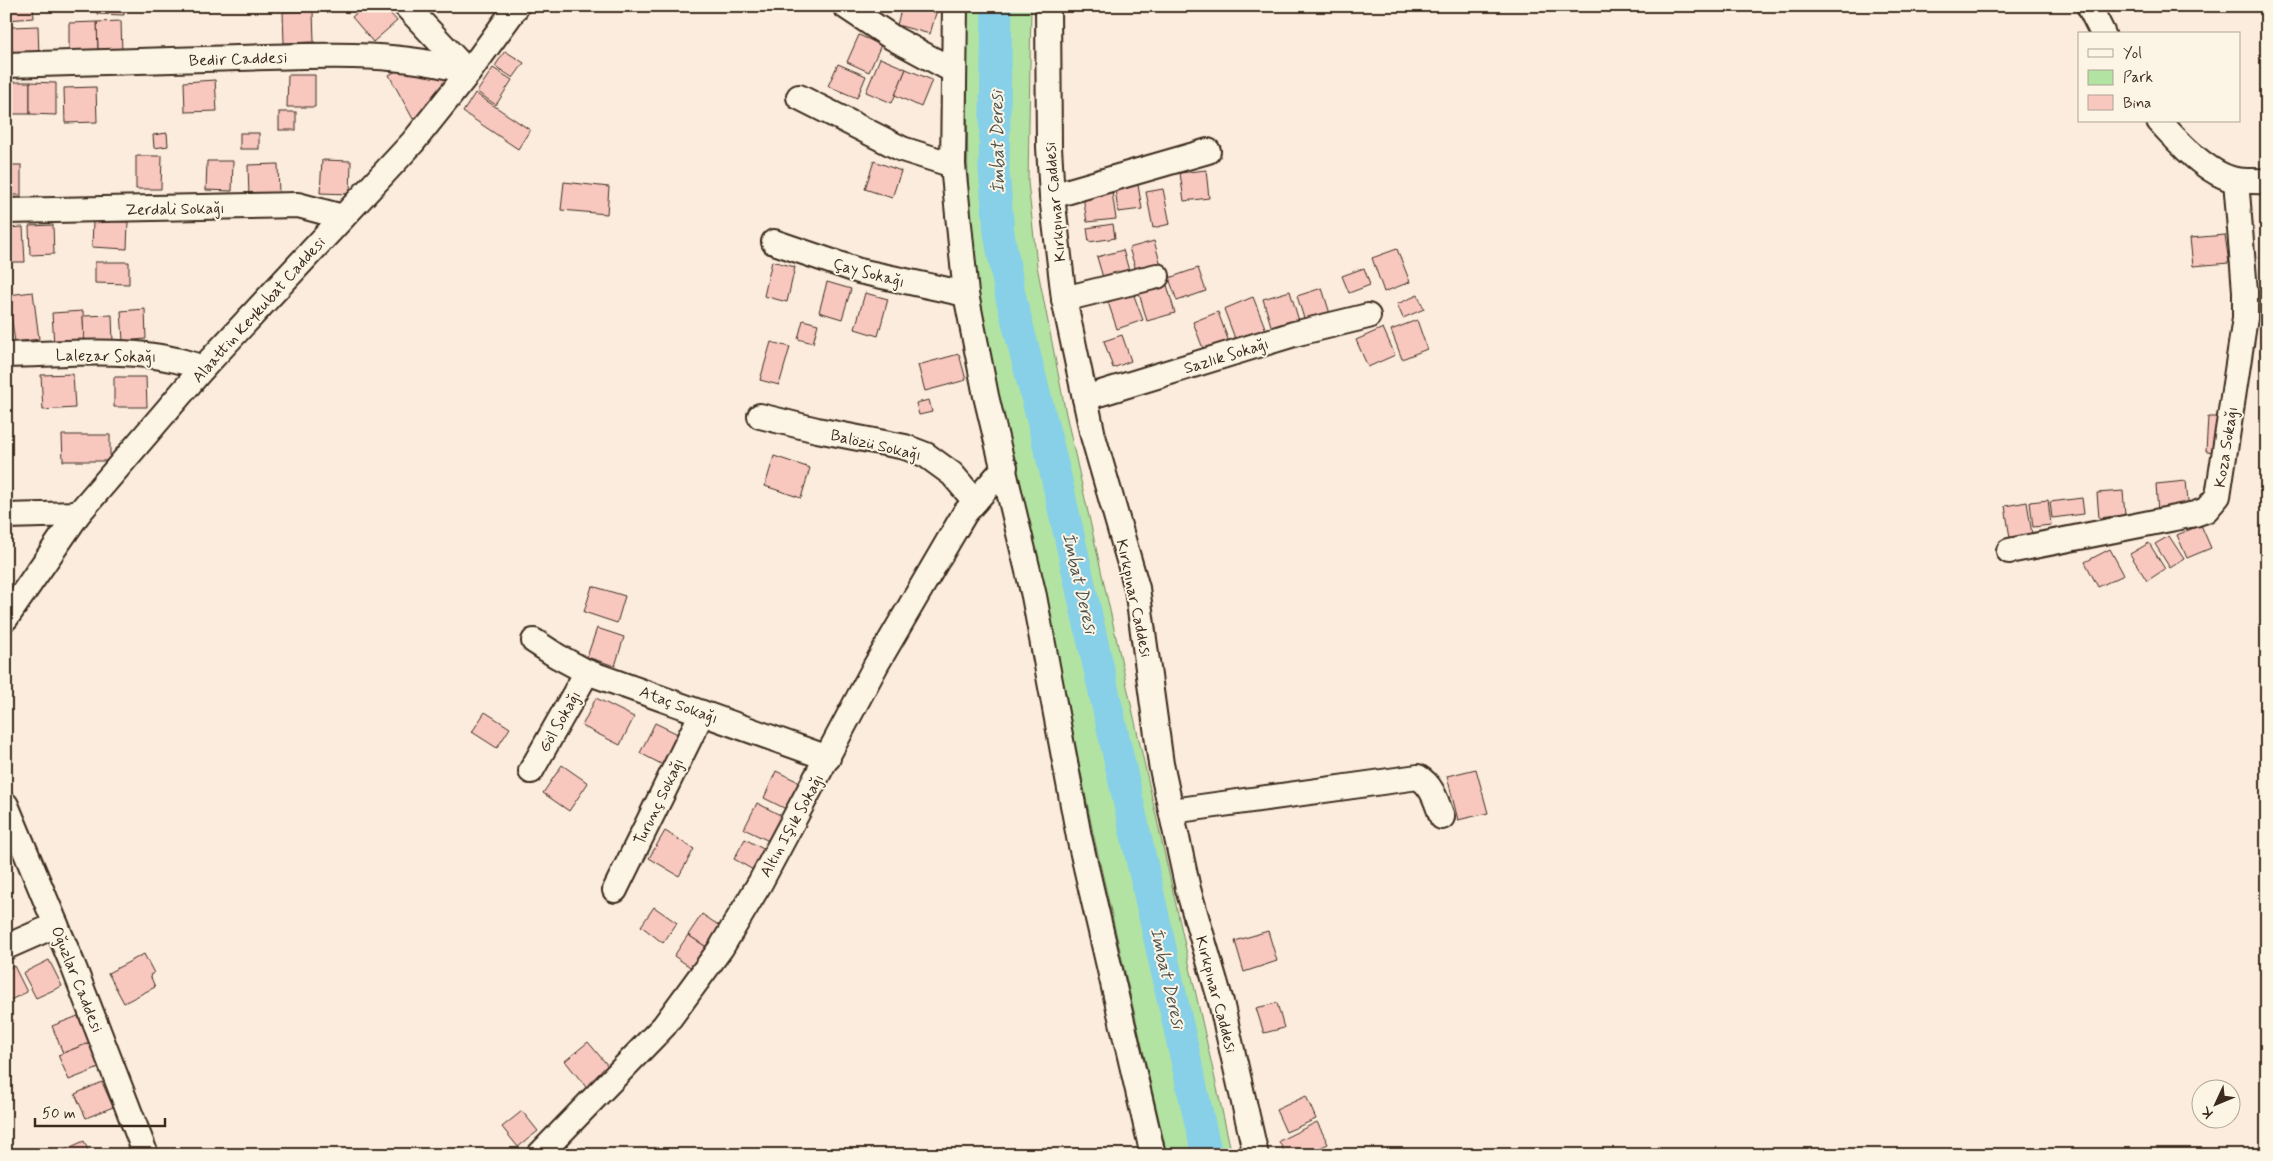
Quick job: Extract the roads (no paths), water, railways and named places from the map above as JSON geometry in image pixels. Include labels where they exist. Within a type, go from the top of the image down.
[{"type":"street","points":[[406,6],[469,72]]},
{"type":"street","name":"Alaattin Keykubat Caddesi","points":[[6,618],[78,514],[203,368],[413,142],[469,72],[517,6]]},
{"type":"street","points":[[845,6],[893,38],[954,71]]},
{"type":"street","points":[[955,6],[953,165],[966,294],[986,396],[1005,467],[1034,596],[1079,838],[1153,1155]]},
{"type":"street","name":"Kırkpınar Caddesi","points":[[1048,6],[1047,94],[1052,196],[1064,299],[1093,436],[1137,588],[1161,764],[1188,889],[1221,1002],[1256,1155]]},
{"type":"street","points":[[2089,6],[2102,32]]},
{"type":"street","name":"Bedir Caddesi","points":[[6,65],[334,56],[411,59],[436,63],[469,72]]},
{"type":"street","points":[[799,97],[902,149],[953,165]]},
{"type":"street","points":[[2160,122],[2190,153],[2225,177],[2236,180],[2267,182]]},
{"type":"street","points":[[1052,196],[1208,151]]},
{"type":"street","name":"Koza Sokağı","points":[[2009,551],[2195,514],[2206,510],[2218,496],[2245,318],[2245,291],[2236,180]]},
{"type":"street","name":"Zerdali Sokağı","points":[[6,211],[298,205],[343,217]]},
{"type":"street","name":"Çay Sokağı","points":[[774,242],[858,271],[966,294]]},
{"type":"street","points":[[1064,299],[1157,276]]},
{"type":"street","name":"Sazlık Sokağı","points":[[1085,398],[1294,334],[1368,316]]},
{"type":"street","name":"Lalezar Sokağı","points":[[6,355],[132,354],[183,360],[203,368]]},
{"type":"street","name":"Balözü Sokağı","points":[[760,416],[905,448],[926,455],[952,474],[975,501]]},
{"type":"street","name":"Altın Işık Sokağı","points":[[539,1155],[664,1026],[697,983],[760,883],[876,665],[948,540],[975,501],[1005,467]]},
{"type":"street","points":[[6,516],[78,514]]},
{"type":"street","name":"Ataç Sokağı","points":[[534,641],[587,672],[828,758]]},
{"type":"street","name":"Göl Sokağı","points":[[531,771],[587,672]]},
{"type":"street","name":"Turunç Sokağı","points":[[615,890],[702,713]]},
{"type":"street","points":[[1172,811],[1418,777],[1426,782],[1433,792],[1442,816]]},
{"type":"street","name":"Oğuzlar Caddesi","points":[[6,805],[56,925],[146,1155]]},
{"type":"street","points":[[6,946],[56,925]]},
{"type":"waterway","name":"İmbat Deresi","points":[[997,6],[994,169],[999,233],[1010,294],[1055,472],[1207,1155]]}]
